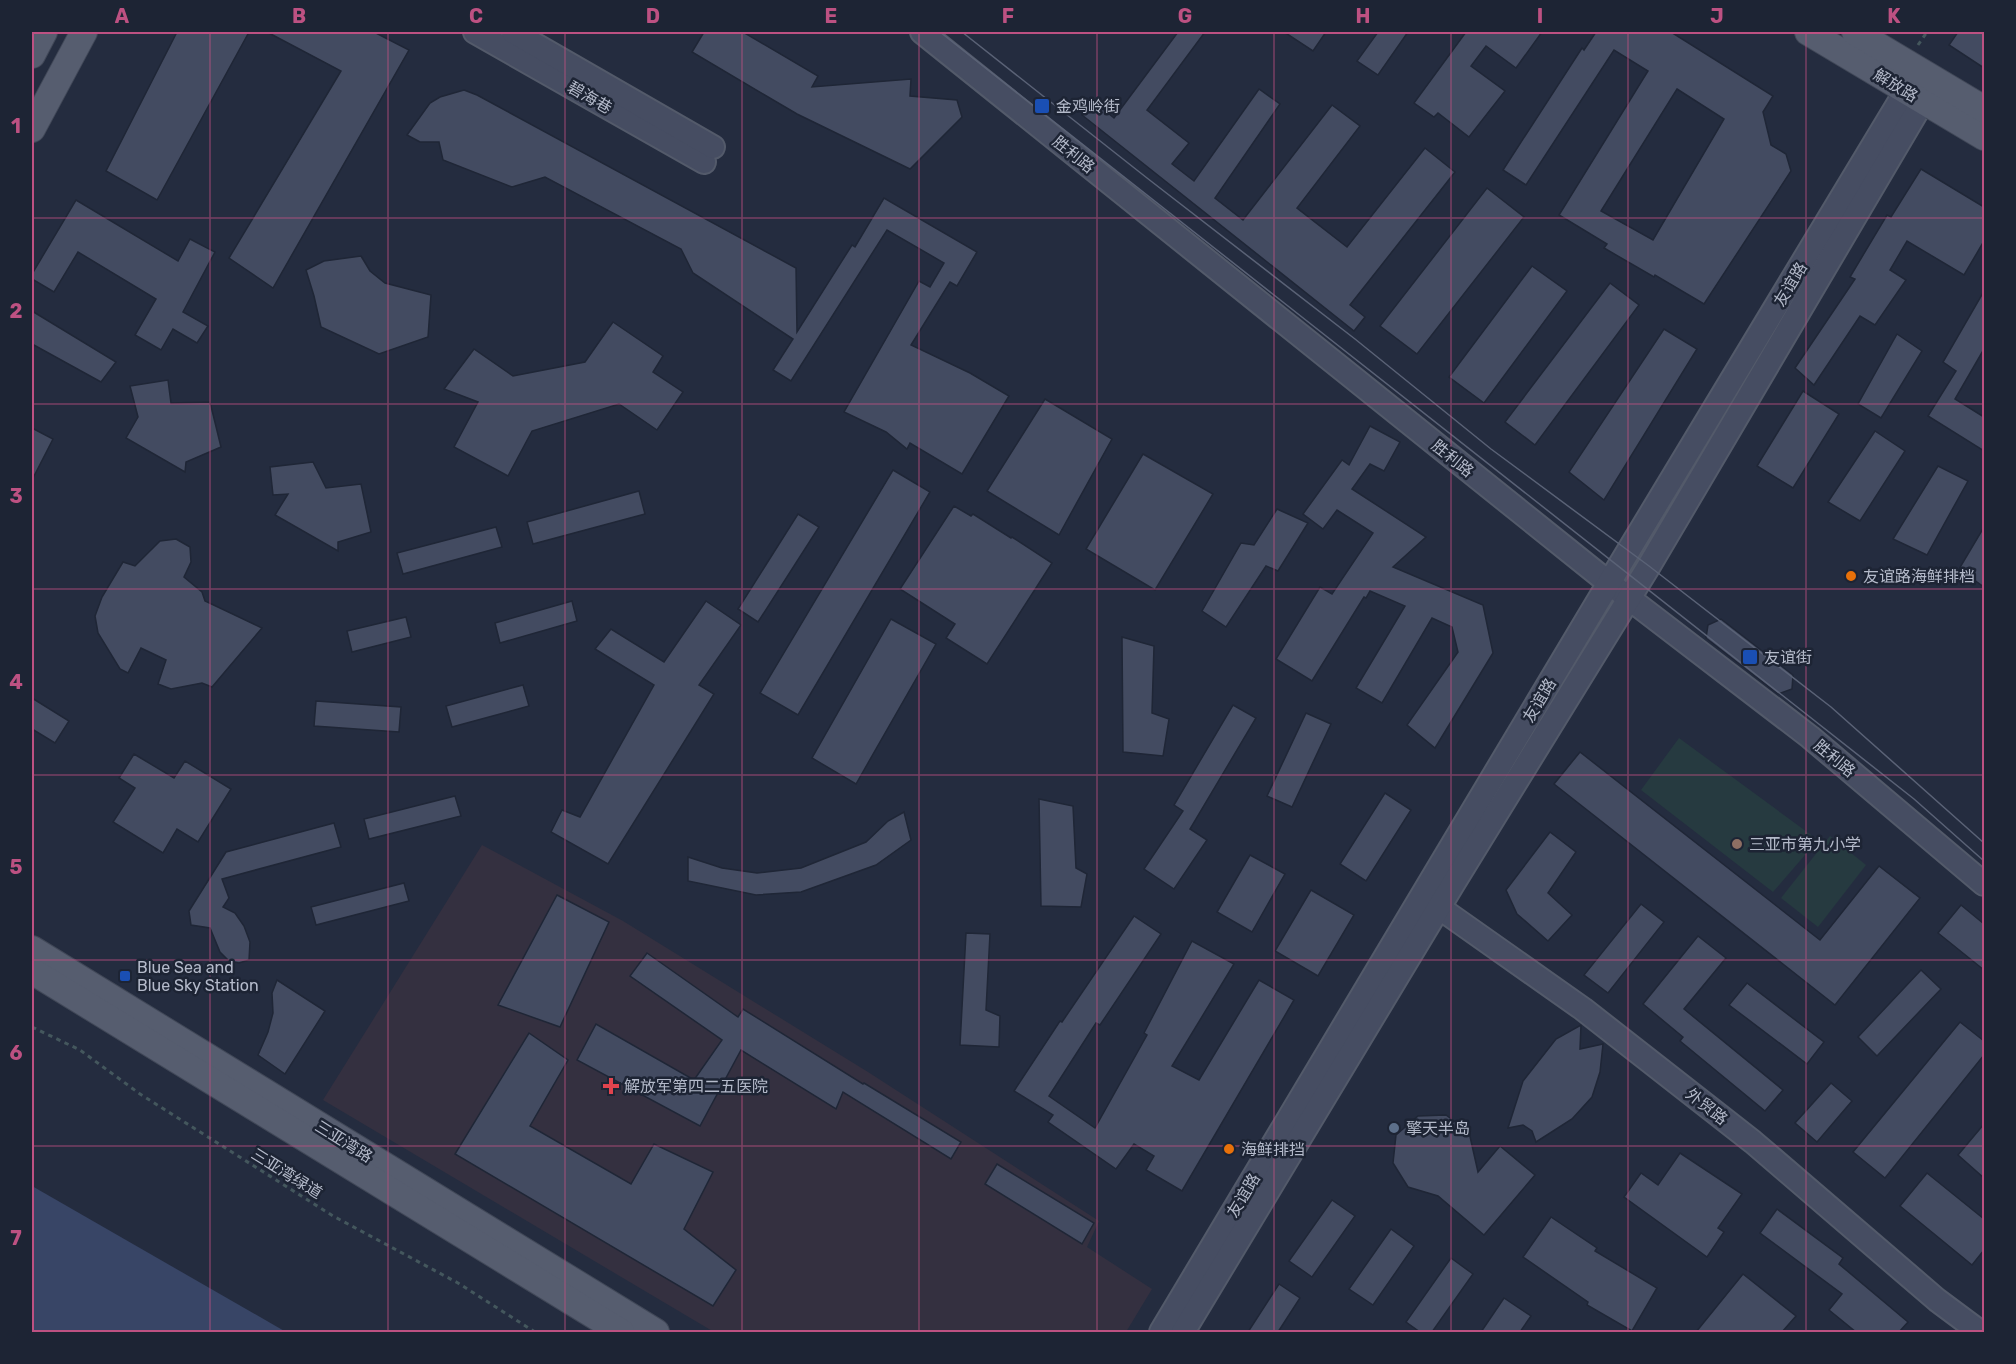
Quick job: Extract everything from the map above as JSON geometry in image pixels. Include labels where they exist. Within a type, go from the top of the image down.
[{"type":"main road","points":[[32,55],[44,32]]},
{"type":"main road","points":[[32,129],[84,32]]},
{"type":"main road","name":"碧海巷","points":[[475,32],[709,155],[513,32]]},
{"type":"main road","name":"胜利路","points":[[922,32],[1609,583],[1810,737],[1984,884]]},
{"type":"main road","name":"解放路","points":[[1808,32],[1920,78],[1984,109]]},
{"type":"main road","name":"解放路","points":[[1855,32],[1920,78],[1984,137]]},
{"type":"main road","name":"友谊路","points":[[1183,1332],[1609,583],[1920,78]]},
{"type":"main road","name":"友谊路","points":[[1161,1332],[1430,901],[1629,598],[1920,78]]},
{"type":"main road","name":"外贸路","points":[[1430,901],[1583,1009],[1744,1135],[1937,1300],[1980,1332]]},
{"type":"main road","name":"三亚湾路","points":[[32,949],[656,1332]]},
{"type":"main road","name":"三亚湾路","points":[[32,971],[621,1332]]},
{"type":"path","points":[[1920,78],[1927,32]]},
{"type":"path","name":"三亚湾绿道","points":[[32,1027],[80,1050],[140,1094],[333,1216],[458,1283],[535,1332]]},
{"type":"shaded area","points":[[1679,738],[1818,840],[1773,892],[1641,790]]},
{"type":"shaded area","points":[[1830,836],[1866,865],[1818,927],[1781,898]]},
{"type":"shaded area","name":"解放军第四二五医院","points":[[482,845],[623,921],[868,1072],[1099,1221],[1087,1247],[1152,1289],[1126,1332],[714,1332],[323,1100]]},
{"type":"water","points":[[32,1186],[286,1332],[32,1332]]},
{"type":"building","points":[[177,32],[249,32],[157,200],[106,171]]},
{"type":"building","points":[[267,32],[374,32],[409,50],[273,288],[229,258],[341,71]]},
{"type":"building","points":[[704,32],[743,32],[818,76],[812,87],[911,79],[910,96],[957,100],[962,117],[910,169],[797,114],[692,52]]},
{"type":"building","points":[[1178,32],[1205,32],[1147,110],[1189,143],[1172,164],[1194,181],[1259,89],[1280,104],[1215,198],[1243,220],[1332,105],[1360,126],[1297,208],[1347,247],[1425,148],[1455,172],[1350,305],[1365,317],[1354,331],[1082,115],[1093,101],[1114,118]]},
{"type":"building","points":[[1284,32],[1326,32],[1313,51]]},
{"type":"building","points":[[1378,32],[1408,32],[1378,75],[1357,61]]},
{"type":"building","points":[[1466,32],[1542,32],[1516,68],[1486,46],[1471,66],[1505,91],[1469,137],[1438,113],[1434,117],[1414,103]]},
{"type":"building","points":[[1596,32],[1671,32],[1773,96],[1763,112],[1771,145],[1786,154],[1791,171],[1704,304],[1604,248],[1607,244],[1559,215],[1648,71],[1614,50],[1526,185],[1503,170],[1582,48],[1584,50]],"holes":[[[1677,89],[1724,119],[1653,240],[1601,211]]]},
{"type":"building","points":[[1958,32],[1984,32],[1984,68],[1949,45]]},
{"type":"building","points":[[464,90],[796,268],[797,332],[852,245],[855,247],[884,198],[977,252],[957,286],[950,282],[911,345],[970,373],[1009,396],[962,474],[910,443],[907,449],[886,432],[844,412],[919,281],[930,287],[944,263],[887,230],[791,381],[773,370],[793,339],[693,273],[681,249],[545,177],[512,187],[443,160],[439,142],[420,142],[407,135],[430,103],[440,97]]},
{"type":"building","points":[[1921,169],[1984,207],[1984,241],[1964,275],[1907,241],[1890,270],[1906,280],[1875,325],[1860,316],[1814,385],[1795,368],[1855,279],[1850,277],[1887,215],[1891,217]]},
{"type":"building","points":[[1487,188],[1524,217],[1417,354],[1380,326]]},
{"type":"building","points":[[76,200],[178,261],[190,239],[215,252],[183,312],[208,326],[197,343],[173,329],[161,350],[135,335],[156,299],[78,252],[54,292],[32,279],[32,274]]},
{"type":"building","points":[[361,256],[370,271],[385,283],[431,295],[428,337],[379,354],[321,327],[306,270],[324,261]]},
{"type":"building","points":[[1532,266],[1567,291],[1484,403],[1449,377]]},
{"type":"building","points":[[1610,283],[1639,305],[1535,445],[1505,422]]},
{"type":"building","points":[[1984,291],[1984,349],[1955,399],[1984,417],[1984,451],[1928,416],[1956,371],[1943,362]]},
{"type":"building","points":[[32,311],[116,362],[101,382],[32,344]]},
{"type":"building","points":[[613,322],[663,356],[653,372],[683,392],[657,430],[619,404],[532,431],[508,476],[454,447],[478,402],[444,389],[474,349],[513,376],[585,362]]},
{"type":"building","points":[[1664,329],[1697,349],[1604,500],[1569,472]]},
{"type":"building","points":[[1897,334],[1922,351],[1881,418],[1858,404]]},
{"type":"building","points":[[168,380],[171,403],[210,402],[221,447],[186,462],[185,472],[126,438],[138,417],[130,386]]},
{"type":"building","points":[[1803,391],[1839,414],[1793,488],[1757,466]]},
{"type":"building","points":[[1045,399],[1112,439],[1059,535],[987,491]]},
{"type":"building","points":[[1370,426],[1400,442],[1384,471],[1370,464],[1352,489],[1426,537],[1393,567],[1483,605],[1493,653],[1435,748],[1407,725],[1458,652],[1452,627],[1432,618],[1382,703],[1356,688],[1405,606],[1370,591],[1312,681],[1276,659],[1320,587],[1332,594],[1373,533],[1337,510],[1323,529],[1303,514],[1342,460],[1349,465]]},
{"type":"building","points":[[32,428],[53,439],[32,480]]},
{"type":"building","points":[[1875,431],[1905,451],[1860,521],[1828,502]]},
{"type":"building","points":[[1143,454],[1213,494],[1155,590],[1086,549]]},
{"type":"building","points":[[313,462],[326,488],[361,484],[371,532],[338,542],[338,551],[275,515],[288,494],[273,495],[270,467]]},
{"type":"building","points":[[1938,466],[1968,481],[1927,555],[1893,539]]},
{"type":"building","points":[[893,470],[930,492],[798,715],[760,693]]},
{"type":"building","points":[[639,491],[645,514],[533,544],[527,522]]},
{"type":"building","points":[[954,506],[971,516],[973,514],[1052,563],[987,664],[946,638],[955,624],[900,589]]},
{"type":"building","points":[[1277,509],[1308,523],[1278,571],[1266,566],[1226,627],[1202,611],[1241,543],[1254,545]]},
{"type":"building","points":[[798,514],[819,527],[758,622],[738,609]]},
{"type":"building","points":[[496,527],[502,547],[403,574],[397,553]]},
{"type":"building","points":[[1984,527],[1984,587],[1959,569]]},
{"type":"building","points":[[176,539],[190,547],[191,562],[184,577],[202,592],[205,601],[262,628],[212,687],[202,683],[171,689],[158,684],[166,660],[141,648],[128,673],[120,669],[98,633],[95,616],[102,597],[123,562],[135,566],[160,541]]},
{"type":"building","points":[[572,601],[577,621],[500,643],[495,623]]},
{"type":"building","points":[[706,601],[741,625],[699,685],[714,694],[608,864],[551,832],[562,810],[580,817],[654,685],[595,649],[611,629],[664,662]]},
{"type":"building","points":[[406,617],[411,637],[352,652],[347,631]]},
{"type":"building","points":[[891,619],[936,644],[856,784],[812,758]]},
{"type":"building","name":"友谊街","points":[[1721,619],[1793,675],[1792,689],[1778,694],[1706,638],[1708,625]]},
{"type":"building","points":[[1122,637],[1154,646],[1152,713],[1169,719],[1163,756],[1123,752]]},
{"type":"building","points":[[523,685],[529,706],[452,727],[446,706]]},
{"type":"building","points":[[32,698],[69,721],[55,743],[32,729]]},
{"type":"building","points":[[316,701],[401,707],[399,732],[314,726]]},
{"type":"building","points":[[1233,705],[1256,718],[1190,829],[1207,840],[1174,889],[1144,869],[1183,811],[1174,805]]},
{"type":"building","points":[[1306,713],[1331,724],[1292,807],[1267,796]]},
{"type":"building","points":[[1580,752],[1820,940],[1879,866],[1920,898],[1835,1005],[1554,784]]},
{"type":"building","points":[[134,754],[174,778],[185,761],[231,789],[198,842],[177,829],[163,853],[113,822],[135,788],[119,778]]},
{"type":"building","points":[[1385,793],[1411,810],[1366,881],[1340,864]]},
{"type":"building","points":[[455,796],[461,816],[369,839],[364,819]]},
{"type":"building","points":[[1039,799],[1073,806],[1076,868],[1087,874],[1081,907],[1041,906]]},
{"type":"building","points":[[904,812],[911,840],[876,865],[801,892],[756,895],[688,881],[688,857],[722,868],[757,873],[801,868],[866,842],[888,821]]},
{"type":"building","points":[[334,823],[341,847],[222,879],[229,898],[223,907],[235,913],[244,926],[250,942],[249,960],[239,963],[229,961],[220,952],[210,928],[191,925],[189,911],[226,852]]},
{"type":"building","points":[[1550,832],[1576,852],[1548,893],[1572,915],[1548,941],[1517,914],[1506,890]]},
{"type":"building","points":[[1250,855],[1285,874],[1252,932],[1217,912]]},
{"type":"building","points":[[404,883],[409,901],[316,925],[311,907]]},
{"type":"building","points":[[1311,890],[1354,915],[1318,976],[1275,951]]},
{"type":"building","points":[[557,895],[609,922],[560,1027],[498,1005]]},
{"type":"building","points":[[1641,904],[1664,922],[1608,993],[1584,975]]},
{"type":"building","points":[[1961,905],[1984,924],[1984,970],[1938,933]]},
{"type":"building","points":[[1134,916],[1161,934],[1100,1025],[1096,1023],[1049,1096],[1095,1128],[1147,1035],[1144,1033],[1192,941],[1234,964],[1172,1066],[1199,1080],[1259,980],[1294,1000],[1182,1191],[1146,1170],[1154,1156],[1134,1144],[1116,1169],[1048,1122],[1053,1115],[1014,1091]]},
{"type":"building","points":[[966,933],[990,934],[986,1010],[1000,1016],[999,1047],[960,1045]]},
{"type":"building","points":[[1698,936],[1726,958],[1684,1009],[1783,1090],[1765,1111],[1680,1041],[1683,1037],[1643,1004]]},
{"type":"building","points":[[647,953],[738,1017],[743,1009],[961,1142],[951,1159],[843,1092],[836,1109],[741,1050],[700,1126],[577,1060],[596,1024],[694,1080],[722,1040],[630,976]]},
{"type":"building","points":[[1921,970],[1941,989],[1877,1056],[1858,1037]]},
{"type":"building","points":[[277,980],[325,1011],[285,1074],[258,1055],[273,1013],[272,993]]},
{"type":"building","points":[[1747,983],[1824,1042],[1807,1064],[1729,1005]]},
{"type":"building","points":[[1960,1022],[1984,1041],[1984,1055],[1885,1178],[1853,1152]]},
{"type":"building","points":[[1581,1025],[1580,1049],[1603,1044],[1600,1072],[1592,1097],[1572,1119],[1536,1142],[1532,1131],[1523,1125],[1508,1128],[1523,1081],[1556,1039]]},
{"type":"building","points":[[529,1033],[568,1060],[530,1126],[631,1184],[654,1144],[713,1172],[684,1229],[736,1270],[713,1306],[455,1154]]},
{"type":"building","points":[[1831,1083],[1852,1101],[1817,1142],[1795,1123]]},
{"type":"building","points":[[1446,1115],[1469,1132],[1478,1172],[1500,1146],[1535,1175],[1484,1235],[1438,1196],[1408,1187],[1393,1163],[1396,1135],[1418,1116]]},
{"type":"building","points":[[1984,1124],[1984,1178],[1958,1155]]},
{"type":"building","points":[[1680,1153],[1742,1194],[1718,1228],[1724,1232],[1707,1257],[1624,1197],[1641,1173],[1658,1185]]},
{"type":"building","points":[[997,1164],[1094,1223],[1082,1244],[985,1184]]},
{"type":"building","points":[[1927,1173],[1984,1219],[1984,1250],[1972,1265],[1900,1206]]},
{"type":"building","points":[[1332,1200],[1355,1216],[1312,1277],[1289,1261]]},
{"type":"building","points":[[1777,1209],[1843,1258],[1839,1264],[1908,1322],[1899,1332],[1856,1332],[1829,1310],[1842,1294],[1760,1233]]},
{"type":"building","points":[[1551,1217],[1597,1248],[1595,1251],[1657,1288],[1632,1331],[1587,1305],[1588,1302],[1523,1257]]},
{"type":"building","points":[[1391,1229],[1414,1246],[1373,1305],[1349,1289]]},
{"type":"building","points":[[1451,1258],[1473,1274],[1432,1332],[1420,1332],[1406,1322]]},
{"type":"building","points":[[1743,1274],[1796,1316],[1782,1332],[1696,1332]]},
{"type":"building","points":[[1279,1284],[1300,1298],[1278,1332],[1248,1332]]},
{"type":"building","points":[[1504,1298],[1531,1316],[1520,1332],[1481,1332]]},
{"type":"tram line","points":[[940,32],[1914,799],[1984,861]]},
{"type":"tram line","points":[[962,32],[1355,339],[1491,449],[1649,566],[1831,707],[1984,843]]},
{"type":"place","name":"金鸡岭街","points":[[1042,106]]},
{"type":"place","name":"友谊路海鲜排档","points":[[1851,576]]},
{"type":"place","name":"友谊街","points":[[1750,657]]},
{"type":"place","name":"三亚市第九小学","points":[[1737,844]]},
{"type":"place","name":"Blue Sea and Blue Sky Station","points":[[125,976]]},
{"type":"place","name":"解放军第四二五医院","points":[[611,1086]]},
{"type":"place","name":"擎天半岛","points":[[1394,1128]]},
{"type":"place","name":"海鲜排挡","points":[[1229,1149]]}]
